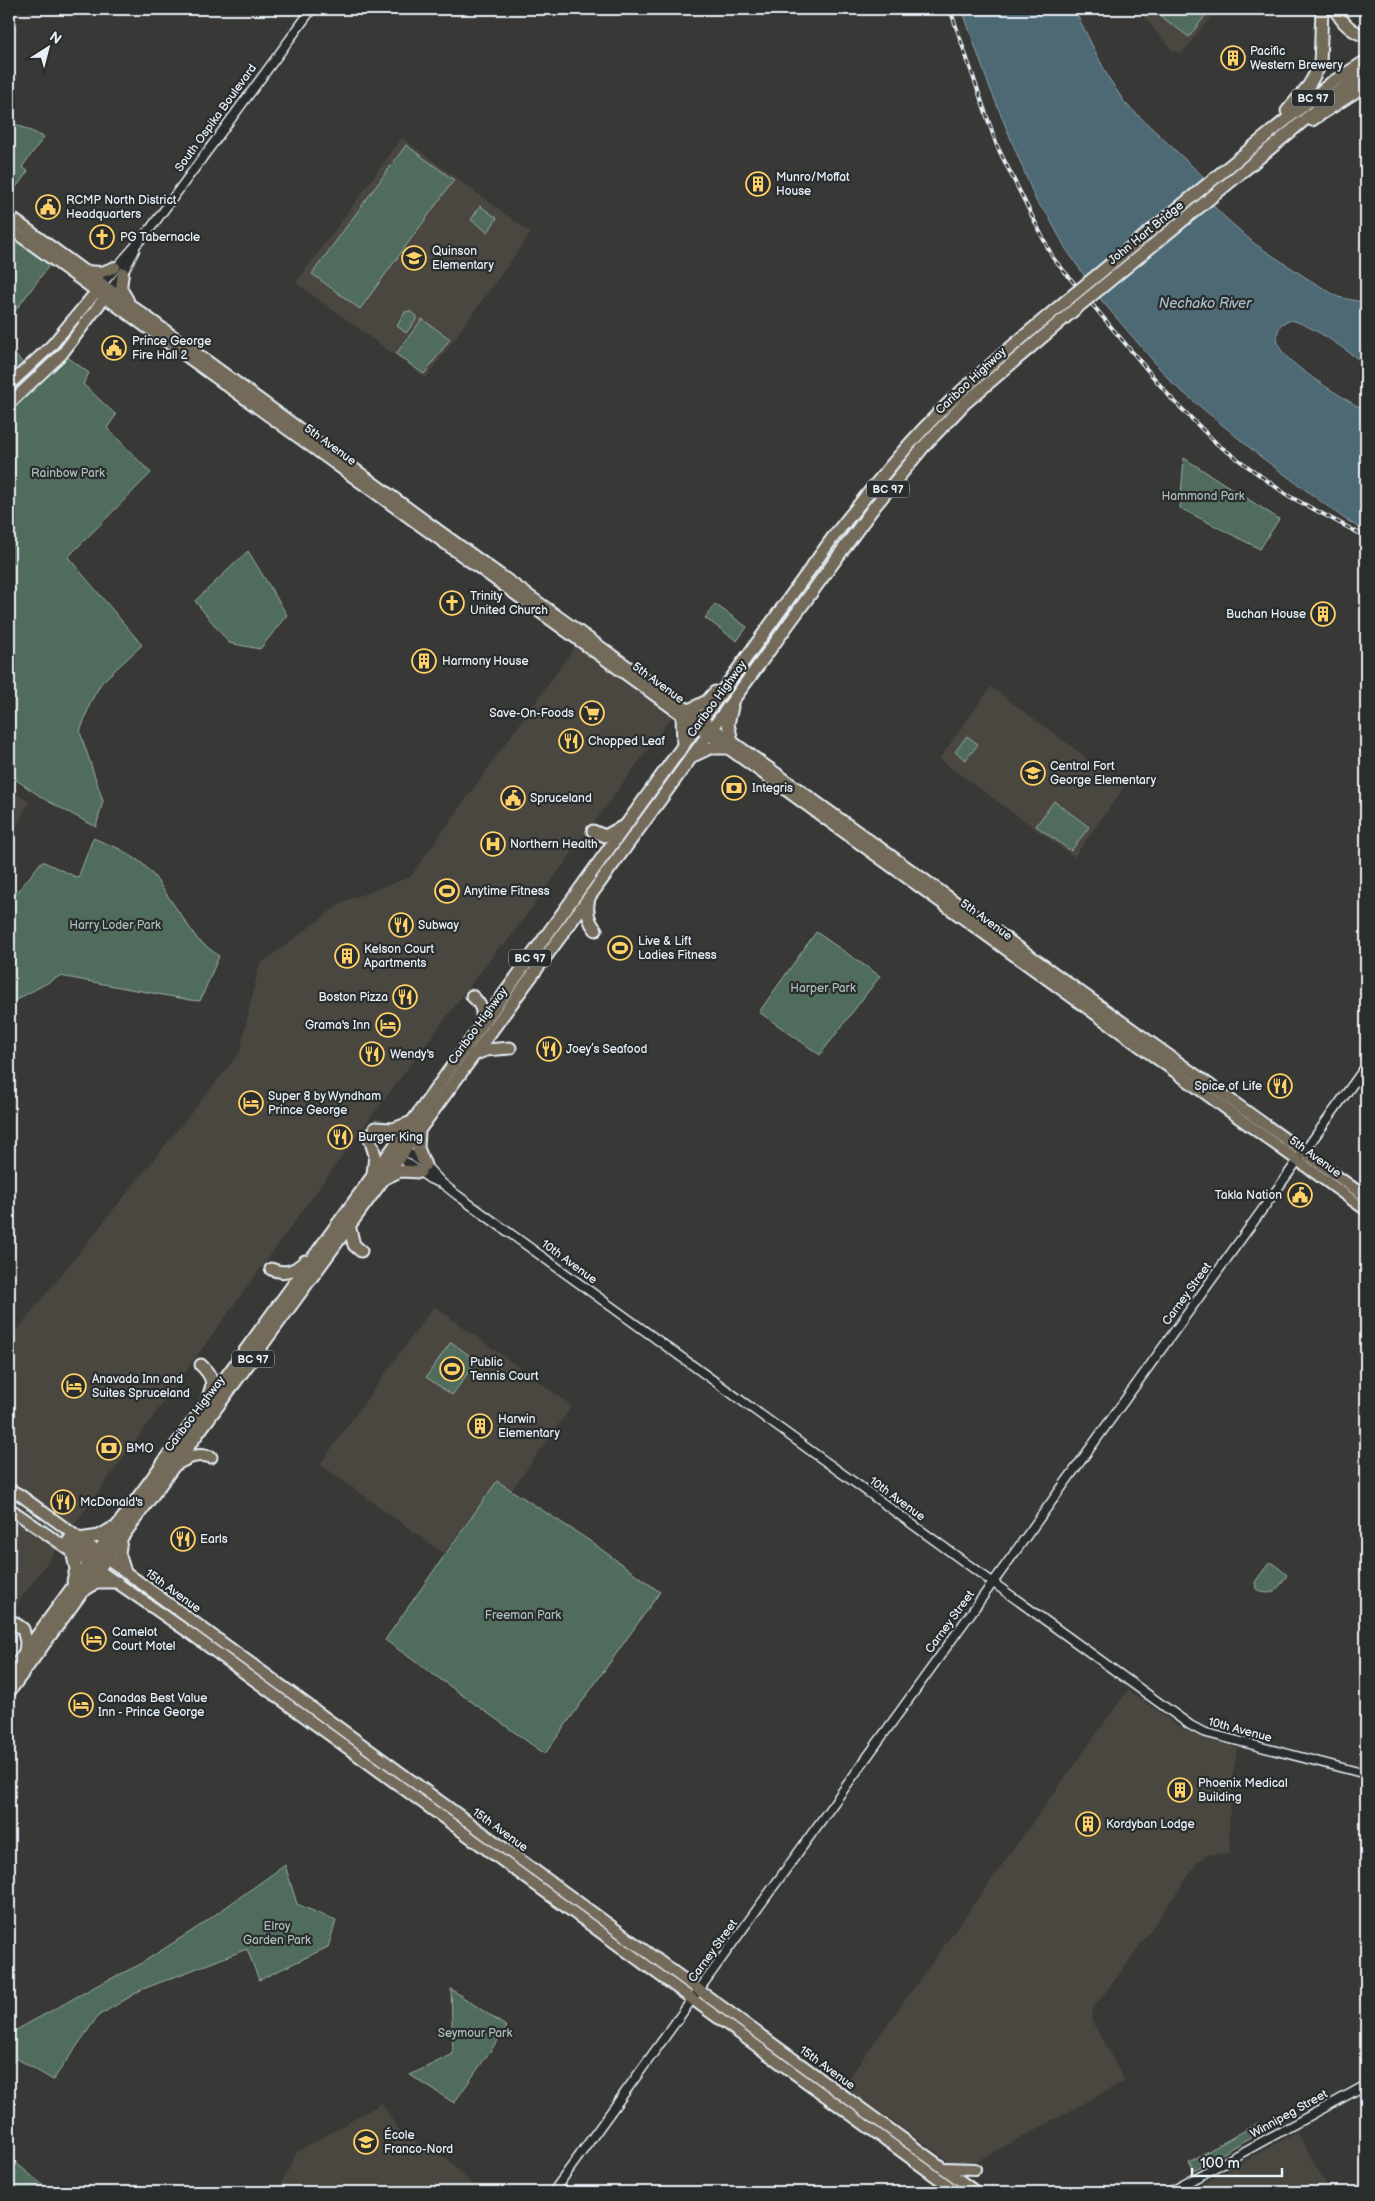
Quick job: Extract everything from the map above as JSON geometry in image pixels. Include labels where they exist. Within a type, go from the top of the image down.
[{"type":"highway","points":[[1261,139],[1301,97],[1320,65],[1322,9]]},
{"type":"highway","points":[[1335,9],[1340,20],[1357,34],[1366,36]]},
{"type":"highway","name":"BC 97","points":[[1261,139],[1331,83],[1366,61]]},
{"type":"highway","name":"BC 97","points":[[1296,126],[1339,91],[1366,73]]},
{"type":"highway","points":[[1296,126],[1317,118],[1366,85]]},
{"type":"highway","name":"John Hart Bridge","points":[[1074,310],[1296,126]]},
{"type":"highway","name":"John Hart Bridge","points":[[1067,300],[1261,139]]},
{"type":"highway","name":"Cariboo Highway","points":[[9,1692],[97,1560],[118,1523],[416,1126],[473,1055],[692,758],[705,728],[777,615],[834,536],[915,438],[949,403],[993,362],[1067,300]]},
{"type":"highway","name":"Cariboo Highway","points":[[416,1126],[481,1026],[683,746],[736,698],[874,507],[925,445],[980,388],[1074,310]]},
{"type":"highway","points":[[683,746],[686,713],[707,701],[751,644],[777,615]]},
{"type":"highway","points":[[692,758],[710,748],[729,744],[728,724],[736,698]]},
{"type":"highway","points":[[624,850],[636,820],[705,728]]},
{"type":"highway","points":[[592,831],[601,836],[608,835],[629,821]]},
{"type":"highway","points":[[590,896],[587,910],[589,920],[596,930]]},
{"type":"highway","points":[[472,996],[483,1011],[481,1026]]},
{"type":"highway","points":[[473,1055],[486,1050],[510,1048]]},
{"type":"highway","points":[[416,1126],[422,1168],[400,1171],[377,1178],[372,1132],[416,1126]]},
{"type":"highway","name":"Cariboo Highway","points":[[97,1560],[123,1535],[327,1246],[349,1225],[377,1178]]},
{"type":"highway","points":[[271,1269],[276,1271],[295,1270],[327,1246],[358,1248],[349,1225]]},
{"type":"highway","points":[[201,1365],[212,1379],[204,1406]]},
{"type":"highway","points":[[173,1466],[192,1456],[206,1455],[211,1458]]},
{"type":"highway","points":[[75,1538],[98,1536],[107,1533],[118,1523]]},
{"type":"highway","points":[[123,1535],[118,1553],[125,1572]]},
{"type":"highway","points":[[75,1538],[97,1560]]},
{"type":"highway","points":[[72,1551],[76,1568],[74,1593]]},
{"type":"highway","points":[[74,1593],[97,1582],[117,1582]]},
{"type":"highway","name":"Cariboo Highway","points":[[9,1674],[46,1623],[74,1593]]},
{"type":"highway","points":[[13,1622],[23,1629],[36,1628],[46,1623]]},
{"type":"highway","points":[[23,1629],[26,1642],[25,1651]]},
{"type":"main road","name":"5th Avenue","points":[[9,218],[12,218],[103,291],[705,728],[1301,1156],[1366,1197]]},
{"type":"main road","name":"5th Avenue","points":[[9,228],[79,273]]},
{"type":"main road","points":[[83,308],[84,290],[79,273],[119,270],[121,288],[129,309],[108,308],[92,314]]},
{"type":"main road","name":"South Ospika Boulevard","points":[[9,385],[51,346],[83,308],[103,291]]},
{"type":"main road","name":"South Ospika Boulevard","points":[[9,404],[53,364],[92,314],[103,291]]},
{"type":"main road","name":"5th Avenue","points":[[1301,1156],[1366,1210]]},
{"type":"main road","points":[[9,1489],[75,1538]]},
{"type":"main road","name":"15th Avenue","points":[[9,1508],[72,1551],[125,1572],[696,1994],[958,2192]]},
{"type":"main road","points":[[27,1520],[75,1538]]},
{"type":"main road","name":"15th Avenue","points":[[97,1560],[117,1582],[976,2192]]},
{"type":"main road","points":[[943,2168],[976,2170]]},
{"type":"street","name":"South Ospika Boulevard","points":[[103,291],[312,9]]},
{"type":"street","name":"Carney Street","points":[[553,2192],[1366,1066]]},
{"type":"street","name":"10th Avenue","points":[[398,1150],[1196,1728],[1366,1774]]},
{"type":"street","name":"Winnipeg Street","points":[[1170,2192],[1366,2085]]},
{"type":"shaded area","points":[[1126,9],[1217,9],[1182,53],[1173,51],[1142,15]]},
{"type":"shaded area","name":"Quinson Elementary","points":[[402,138],[531,233],[426,378],[296,283]]},
{"type":"shaded area","points":[[577,644],[673,715],[503,947],[500,946],[356,1137],[9,1615],[9,1340],[240,1052],[259,965],[344,901],[410,877]]},
{"type":"shaded area","name":"Central Fort George Elementary","points":[[991,687],[1125,786],[1074,857],[939,759]]},
{"type":"shaded area","points":[[9,788],[29,802],[9,837]]},
{"type":"shaded area","points":[[434,1306],[572,1406],[511,1491],[497,1481],[444,1554],[320,1464]]},
{"type":"shaded area","points":[[1128,1690],[1183,1729],[1238,1748],[1233,1773],[1229,1825],[1230,1853],[1206,1855],[1198,1862],[1122,1971],[1093,2008],[1092,2021],[1125,2081],[961,2170],[843,2086]]},
{"type":"shaded area","name":"École Franco-Nord","points":[[382,2103],[400,2132],[446,2158],[480,2192],[277,2192],[297,2152]]},
{"type":"shaded area","points":[[1297,2132],[1330,2192],[1188,2192]]},
{"type":"green space","points":[[1151,9],[1210,9],[1189,37]]},
{"type":"green space","points":[[9,121],[44,137],[22,167],[28,171],[9,197]]},
{"type":"green space","points":[[406,145],[454,180],[360,309],[312,274]]},
{"type":"green space","points":[[480,206],[497,218],[488,232],[471,220]]},
{"type":"green space","points":[[9,219],[57,255],[9,319]]},
{"type":"green space","points":[[410,311],[416,316],[416,320],[406,333],[397,326],[405,312]]},
{"type":"green space","points":[[422,319],[450,339],[424,374],[396,354]]},
{"type":"green space","points":[[9,348],[30,371],[9,387]]},
{"type":"green space","name":"Rainbow Park","points":[[66,356],[89,373],[83,384],[116,415],[107,428],[151,473],[68,557],[142,645],[102,682],[91,701],[80,732],[103,801],[96,827],[44,799],[9,775],[9,407]]},
{"type":"green space","name":"Hammond Park","points":[[1184,458],[1279,519],[1260,549],[1180,508]]},
{"type":"green space","points":[[248,551],[287,615],[260,649],[229,643],[195,601]]},
{"type":"green space","points":[[715,604],[747,627],[737,641],[705,618]]},
{"type":"green space","points":[[967,736],[978,744],[966,760],[955,752]]},
{"type":"green space","points":[[1054,801],[1089,827],[1071,851],[1036,826]]},
{"type":"green space","name":"Harry Loder Park","points":[[93,838],[120,849],[142,863],[154,876],[198,940],[219,956],[200,1001],[60,976],[14,1001],[9,1009],[9,903],[42,861],[78,878]]},
{"type":"green space","name":"Harper Park","points":[[816,932],[880,976],[820,1055],[759,1012]]},
{"type":"green space","name":"Public Tennis Court","points":[[451,1342],[477,1361],[452,1395],[426,1377]]},
{"type":"green space","name":"Freeman Park","points":[[497,1481],[587,1539],[660,1592],[545,1754],[385,1640]]},
{"type":"green space","points":[[1269,1563],[1273,1563],[1287,1575],[1275,1591],[1266,1593],[1256,1589],[1255,1582]]},
{"type":"green space","name":"Elroy Garden Park","points":[[285,1865],[297,1904],[336,1921],[328,1947],[259,1980],[247,1949],[143,1989],[98,2016],[53,2080],[16,2058],[9,2067],[9,2034],[98,1985],[137,1966],[198,1927]]},
{"type":"green space","name":"Seymour Park","points":[[451,1989],[507,2027],[454,2103],[410,2075],[453,2054]]},
{"type":"green space","points":[[1258,2123],[1262,2131],[1194,2170],[1189,2162]]},
{"type":"green space","points":[[9,2157],[51,2192],[9,2192]]},
{"type":"water","name":"Nechako River","points":[[962,9],[1074,9],[1108,77],[1125,103],[1207,180],[1214,206],[1218,211],[1255,244],[1305,277],[1338,297],[1366,303],[1366,365],[1322,334],[1292,320],[1281,324],[1277,338],[1279,346],[1284,353],[1302,370],[1355,405],[1366,410],[1366,532],[1342,517],[1261,457],[1173,384],[1102,301],[1066,249],[1047,214],[1037,203],[988,83]]},
{"type":"railway","points":[[950,9],[997,146],[1053,258],[1171,398],[1217,444],[1287,495],[1366,537]]},
{"type":"place","name":"Pacific Western Brewery","points":[[1233,58]]},
{"type":"place","name":"Munro/Moffat House","points":[[758,184]]},
{"type":"place","name":"RCMP North District Headquarters","points":[[48,207]]},
{"type":"place","name":"PG Tabernacle","points":[[102,237]]},
{"type":"place","name":"Quinson Elementary","points":[[414,258]]},
{"type":"place","name":"Prince George Fire Hall 2","points":[[114,348]]},
{"type":"place","name":"Trinity United Church","points":[[452,603]]},
{"type":"place","name":"Buchan House","points":[[1323,614]]},
{"type":"place","name":"Harmony House","points":[[424,661]]},
{"type":"place","name":"Save-On-Foods","points":[[592,713]]},
{"type":"place","name":"Chopped Leaf","points":[[571,741]]},
{"type":"place","name":"Central Fort George Elementary","points":[[1033,773]]},
{"type":"place","name":"Integris","points":[[734,788]]},
{"type":"place","name":"Spruceland","points":[[513,798]]},
{"type":"place","name":"Northern Health","points":[[493,844]]},
{"type":"place","name":"Anytime Fitness","points":[[447,891]]},
{"type":"place","name":"Subway","points":[[401,925]]},
{"type":"place","name":"Live & Lift Ladies Fitness","points":[[620,948]]},
{"type":"place","name":"Kelson Court Apartments","points":[[347,956]]},
{"type":"place","name":"Boston Pizza","points":[[405,997]]},
{"type":"place","name":"Grama's Inn","points":[[388,1025]]},
{"type":"place","name":"Joey’s Seafood","points":[[549,1049]]},
{"type":"place","name":"Wendy's","points":[[372,1054]]},
{"type":"place","name":"Spice of Life","points":[[1280,1086]]},
{"type":"place","name":"Super 8 by Wyndham Prince George","points":[[251,1103]]},
{"type":"place","name":"Burger King","points":[[340,1137]]},
{"type":"place","name":"Takla Nation","points":[[1300,1195]]},
{"type":"place","name":"Public Tennis Court","points":[[452,1369]]},
{"type":"place","name":"Anavada Inn and Suites Spruceland","points":[[74,1386]]},
{"type":"place","name":"Harwin Elementary","points":[[480,1426]]},
{"type":"place","name":"BMO","points":[[109,1448]]},
{"type":"place","name":"McDonald's","points":[[63,1502]]},
{"type":"place","name":"Earls","points":[[183,1539]]},
{"type":"place","name":"Camelot Court Motel","points":[[94,1639]]},
{"type":"place","name":"Canadas Best Value Inn - Prince George","points":[[81,1705]]},
{"type":"place","name":"Phoenix Medical Building","points":[[1180,1790]]},
{"type":"place","name":"Kordyban Lodge","points":[[1088,1824]]},
{"type":"place","name":"École Franco-Nord","points":[[366,2142]]}]
